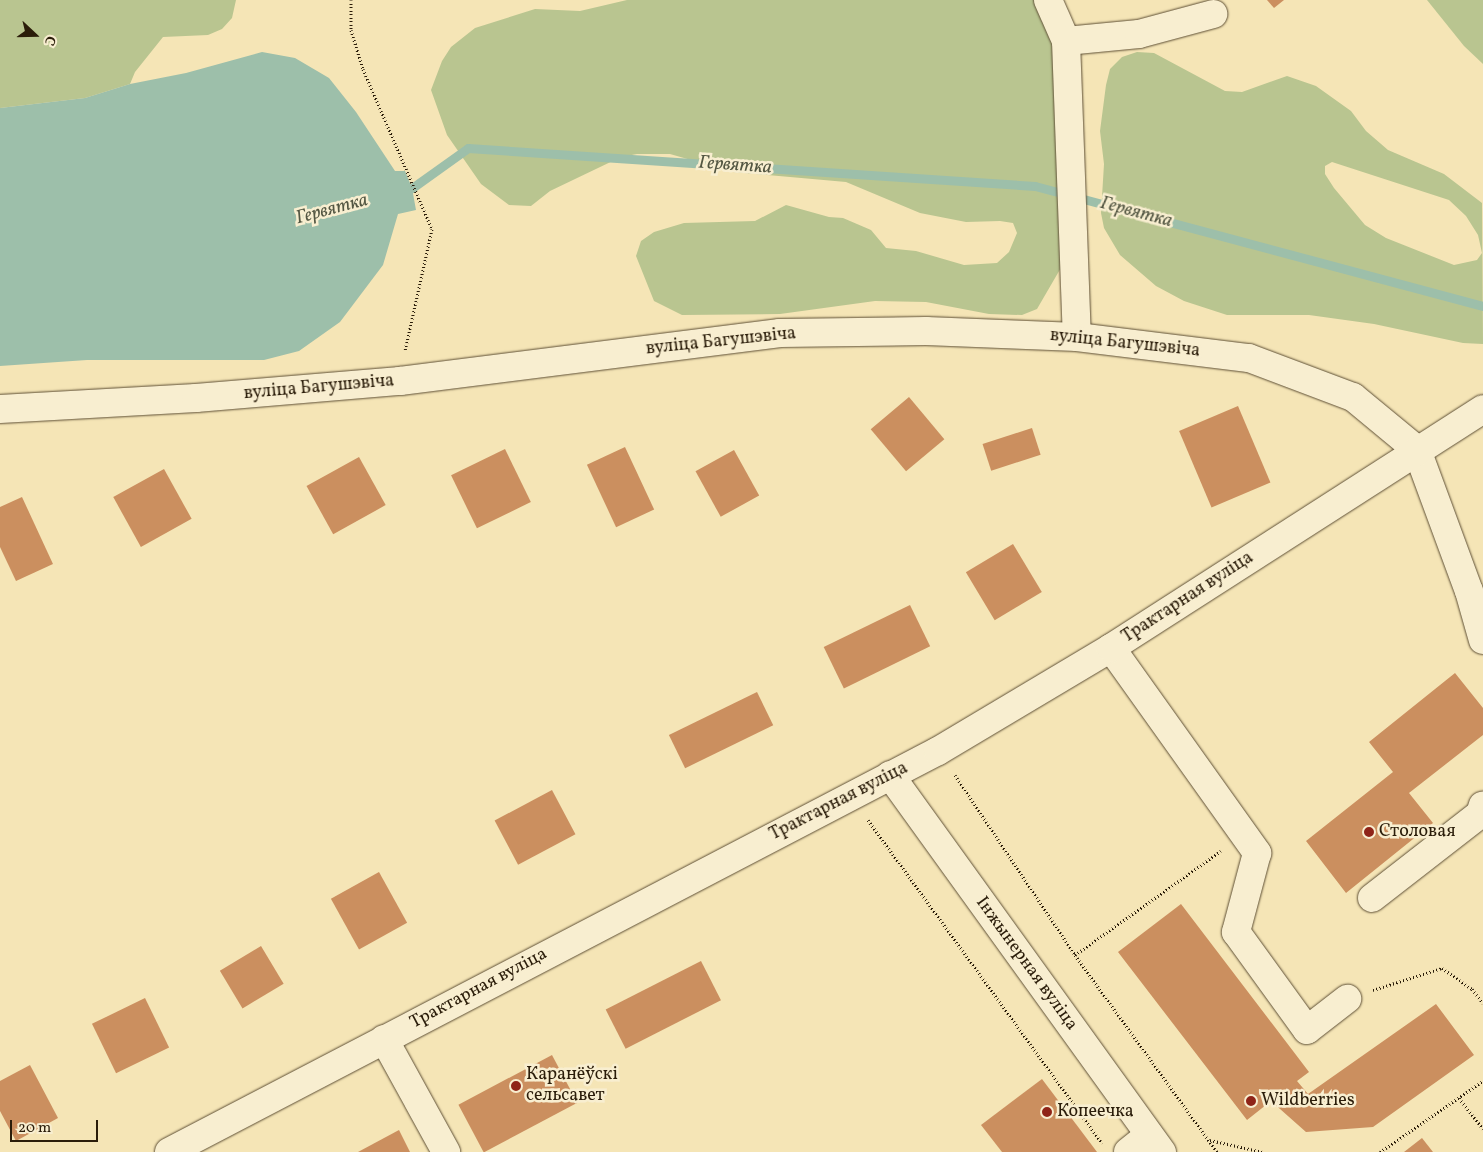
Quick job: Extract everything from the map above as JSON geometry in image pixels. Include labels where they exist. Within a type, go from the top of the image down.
[{"type":"street","points":[[1048,0],[1066,41],[1077,337]]},
{"type":"street","points":[[1066,41],[1139,34],[1213,14]]},
{"type":"street","name":"вуліца Багушэвіча","points":[[0,409],[196,398],[400,381],[780,333],[926,331],[1077,337],[1249,358],[1353,397],[1417,450]]},
{"type":"street","name":"Трактарная вуліца","points":[[169,1152],[938,751],[1111,648],[1483,409]]},
{"type":"street","points":[[1417,450],[1469,591],[1483,640]]},
{"type":"street","points":[[1111,648],[1257,853],[1236,932],[1307,1030],[1347,999]]},
{"type":"street","name":"Інжынерная вуліца","points":[[890,776],[1156,1144]]},
{"type":"street","points":[[1372,898],[1480,814],[1483,804]]},
{"type":"street","points":[[384,1039],[446,1152]]},
{"type":"street","points":[[1128,1152],[1156,1144]]},
{"type":"path","points":[[351,0],[350,30],[363,69],[432,229],[400,381]]},
{"type":"path","points":[[938,751],[1075,955],[1217,1152]]},
{"type":"path","points":[[850,796],[1108,1152]]},
{"type":"path","points":[[1075,955],[1244,834]]},
{"type":"path","points":[[1347,999],[1442,968],[1472,989],[1483,1004]]},
{"type":"path","points":[[1380,1152],[1483,1081]]},
{"type":"path","points":[[1459,1098],[1483,1129]]},
{"type":"path","points":[[1208,1140],[1263,1152]]},
{"type":"green space","points":[[0,0],[236,0],[232,18],[222,29],[208,35],[163,37],[135,72],[130,84],[85,98],[0,108]]},
{"type":"green space","points":[[627,0],[1037,0],[1055,42],[1054,91],[1065,251],[1062,266],[1037,309],[1022,315],[989,314],[926,302],[875,301],[780,314],[682,315],[654,301],[636,256],[641,241],[654,232],[684,223],[755,221],[786,205],[829,217],[843,218],[871,230],[886,248],[916,251],[964,265],[997,263],[1009,252],[1017,233],[1013,223],[1000,221],[966,222],[920,213],[846,182],[733,172],[670,154],[637,154],[621,157],[550,191],[531,206],[509,205],[481,184],[447,135],[431,90],[442,61],[451,47],[475,28],[535,9],[580,11]]},
{"type":"green space","points":[[1427,0],[1483,0],[1483,64],[1464,46]]},
{"type":"green space","points":[[1137,52],[1154,53],[1225,91],[1242,92],[1287,76],[1316,86],[1351,111],[1366,131],[1388,150],[1444,174],[1482,203],[1483,344],[1463,343],[1374,324],[1309,315],[1227,315],[1184,301],[1156,286],[1120,255],[1104,228],[1101,213],[1104,164],[1100,131],[1106,85],[1110,69],[1122,57]],"holes":[[[1332,162],[1449,200],[1466,216],[1478,235],[1482,253],[1477,260],[1454,265],[1386,238],[1365,225],[1334,188],[1325,174],[1325,166]]]},
{"type":"water","points":[[262,52],[295,58],[329,78],[356,112],[395,171],[405,171],[412,188],[416,210],[398,214],[383,265],[340,322],[299,351],[264,360],[87,360],[0,366],[0,108],[85,98],[130,84],[186,73]]},
{"type":"building","points":[[1267,0],[1284,0],[1274,8]]},
{"type":"building","points":[[909,397],[944,439],[906,471],[871,429]]},
{"type":"building","points":[[1238,406],[1270,482],[1212,507],[1179,431]]},
{"type":"building","points":[[1032,428],[1041,455],[991,471],[983,444]]},
{"type":"building","points":[[625,447],[654,510],[616,527],[587,465]]},
{"type":"building","points":[[505,449],[531,502],[477,528],[451,475]]},
{"type":"building","points":[[734,450],[759,495],[721,517],[696,471]]},
{"type":"building","points":[[359,457],[386,505],[333,534],[307,486]]},
{"type":"building","points":[[164,469],[192,519],[141,547],[113,497]]},
{"type":"building","points":[[22,497],[53,564],[16,581],[0,547],[0,507]]},
{"type":"building","points":[[1013,544],[1042,592],[995,620],[966,572]]},
{"type":"building","points":[[910,605],[930,646],[844,688],[824,647]]},
{"type":"building","points":[[1455,673],[1483,708],[1483,735],[1409,793],[1433,823],[1346,893],[1306,841],[1393,772],[1369,742]]},
{"type":"building","points":[[757,692],[773,725],[685,768],[669,735]]},
{"type":"building","points":[[552,790],[575,834],[518,865],[495,821]]},
{"type":"building","points":[[379,872],[407,923],[359,949],[331,899]]},
{"type":"building","points":[[1181,904],[1309,1072],[1297,1081],[1308,1094],[1436,1004],[1474,1055],[1373,1127],[1306,1132],[1271,1101],[1247,1120],[1118,952]]},
{"type":"building","points":[[261,946],[284,984],[243,1008],[220,971]]},
{"type":"building","points":[[701,961],[721,1000],[626,1049],[606,1010]]},
{"type":"building","points":[[145,998],[169,1047],[116,1073],[92,1024]]},
{"type":"building","points":[[552,1055],[577,1103],[485,1152],[458,1105]]},
{"type":"building","points":[[30,1065],[58,1118],[16,1141],[0,1111],[0,1081]]},
{"type":"building","points":[[1042,1079],[1097,1152],[1002,1152],[981,1125]]},
{"type":"building","points":[[399,1130],[410,1152],[358,1152]]},
{"type":"building","points":[[1422,1138],[1433,1152],[1404,1152]]},
{"type":"waterway","name":"Гервятка","points":[[412,188],[468,148],[1035,186],[1483,306]]},
{"type":"place","name":"Столовая","points":[[1369,832]]},
{"type":"place","name":"Каранёўскі сельсавет","points":[[516,1086]]},
{"type":"place","name":"Wildberries","points":[[1251,1101]]},
{"type":"place","name":"Копеечка","points":[[1047,1112]]}]
